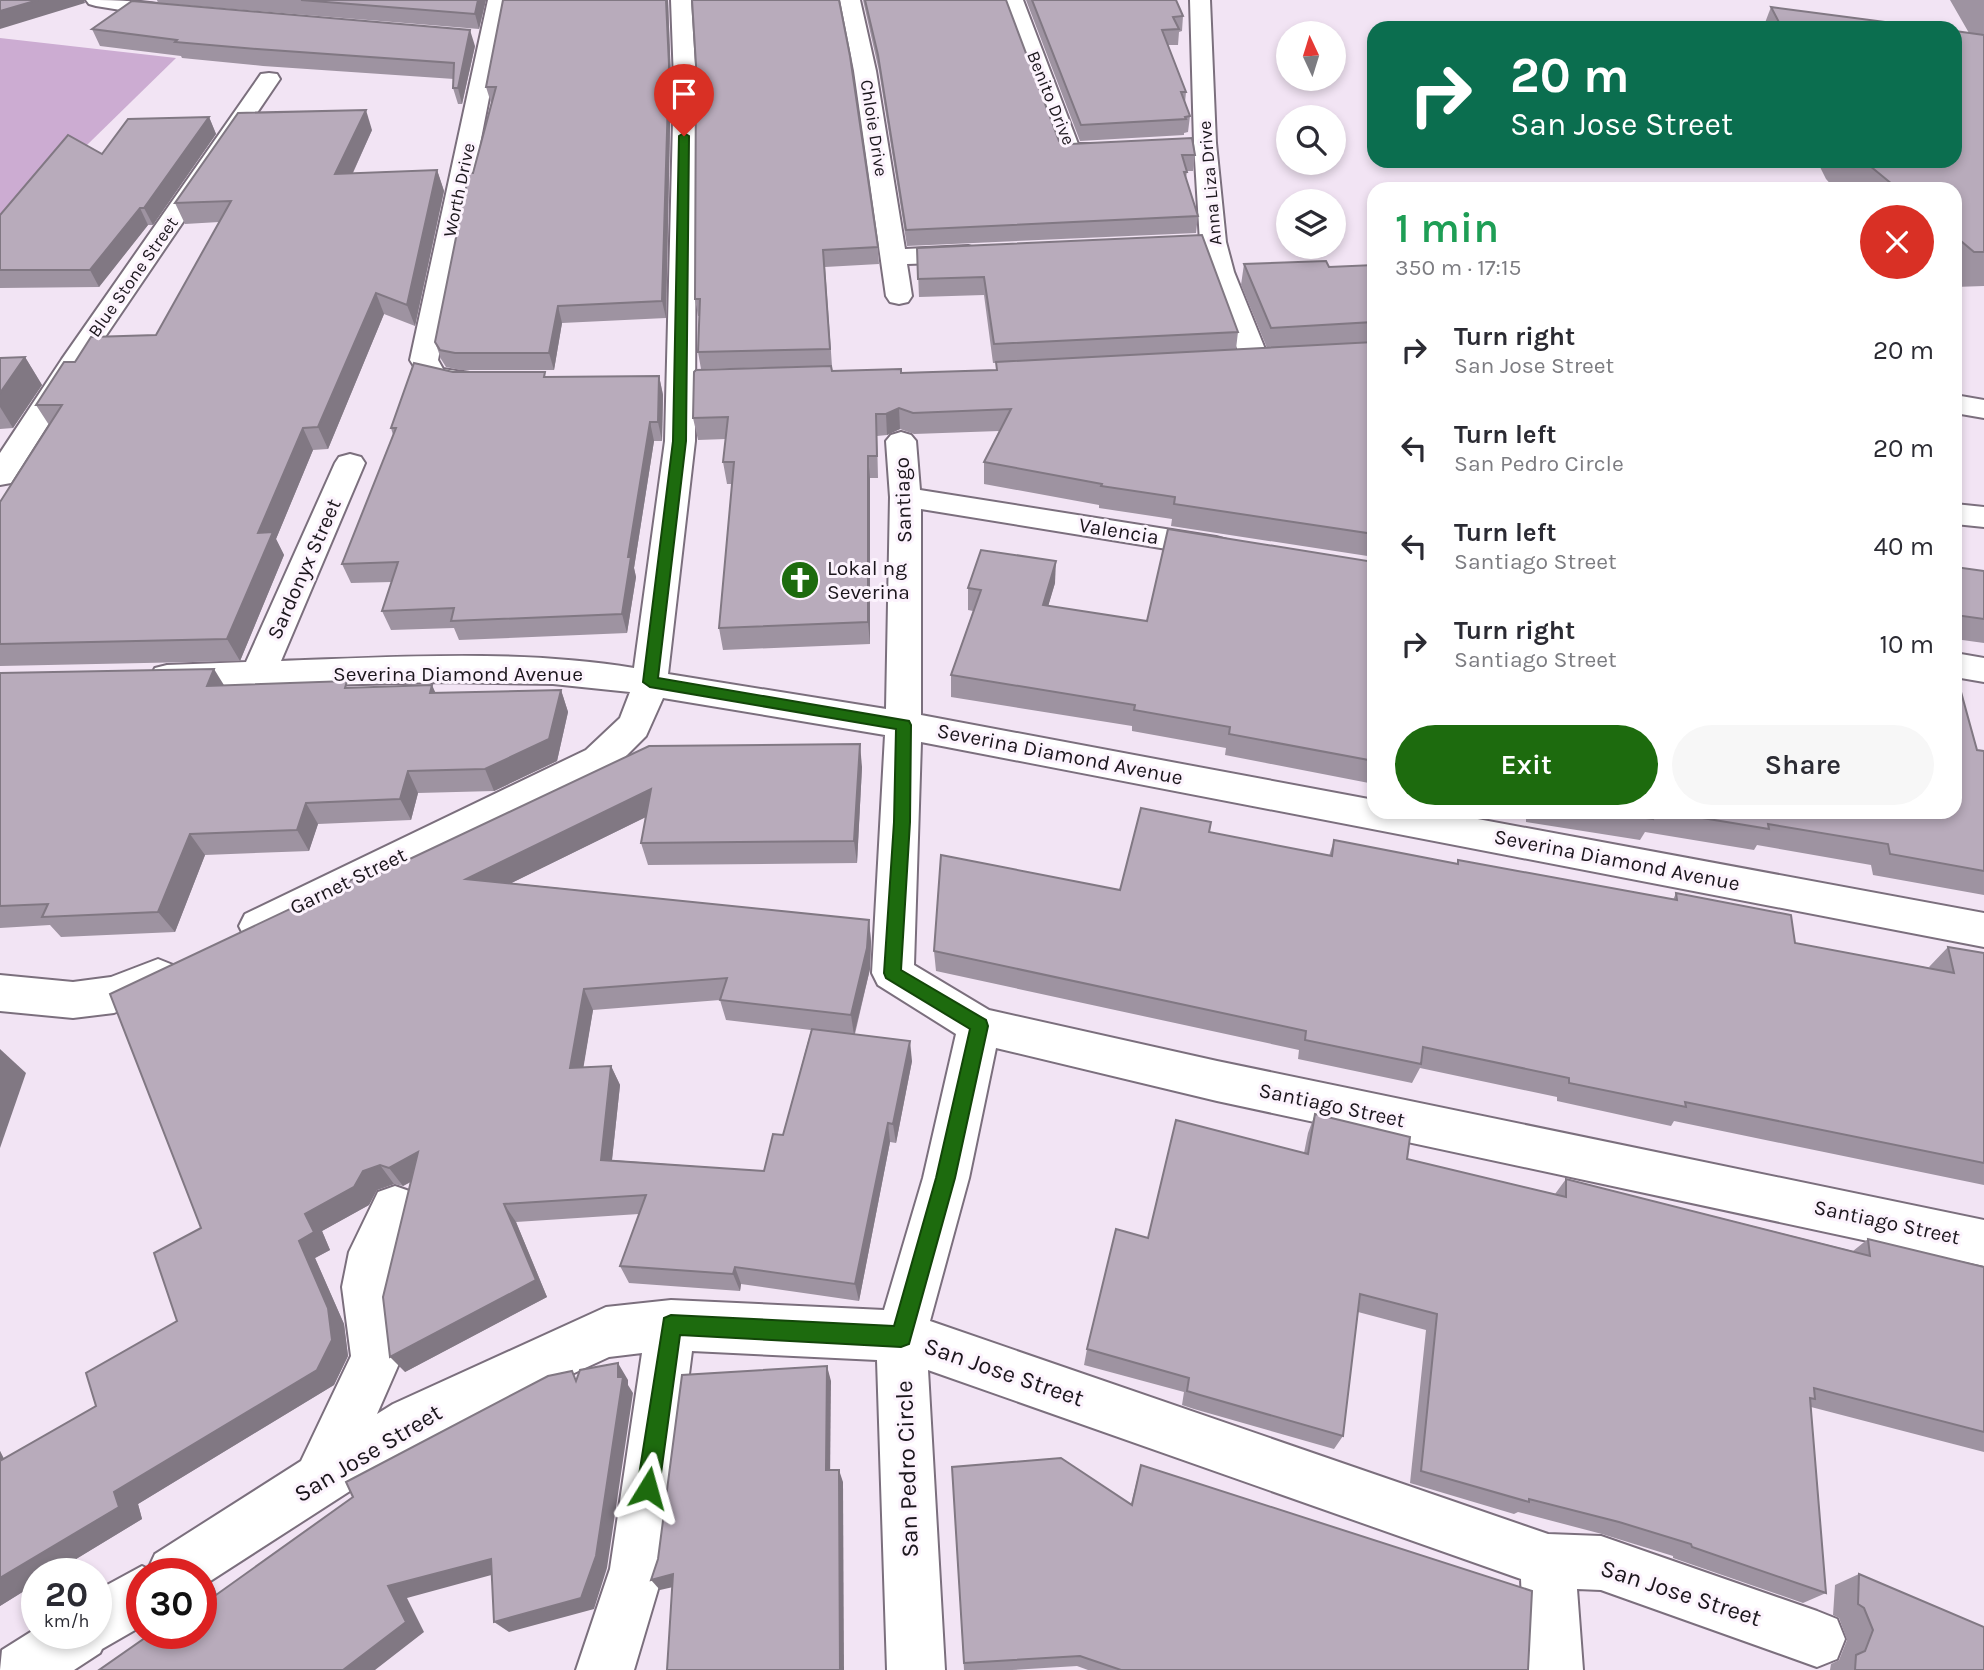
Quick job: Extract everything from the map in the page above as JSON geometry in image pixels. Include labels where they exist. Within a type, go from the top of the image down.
[{"type":"street","points":[[96,0],[153,11],[195,15]]},
{"type":"street","name":"Worth Drive","points":[[498,0],[482,39],[424,360],[434,376],[460,381],[501,381]]},
{"type":"street","name":"Garnet Street","points":[[225,944],[324,892],[599,760],[623,741],[640,719],[650,682],[680,441],[685,81],[681,0]]},
{"type":"street","name":"Chloie Drive","points":[[850,0],[865,71],[899,296]]},
{"type":"street","name":"Benito Drive","points":[[1013,0],[1069,151],[1137,147]]},
{"type":"street","name":"Anna Liza Drive","points":[[1200,0],[1205,143],[1213,242],[1221,272],[1255,359]]},
{"type":"street","name":"Blue Stone Street","points":[[0,476],[72,365],[269,79]]},
{"type":"street","points":[[1178,144],[1205,143]]},
{"type":"street","points":[[1185,243],[1213,242]]},
{"type":"street","points":[[893,257],[990,253]]},
{"type":"street","points":[[1962,405],[1984,410]]},
{"type":"street","name":"Santiago","points":[[901,441],[905,497],[903,770]]},
{"type":"street","name":"Sardonyx Street","points":[[258,675],[350,463]]},
{"type":"street","name":"Valencia","points":[[905,497],[1250,552]]},
{"type":"street","points":[[1962,515],[1984,517]]},
{"type":"street","points":[[1962,666],[1984,670]]},
{"type":"street","name":"Severina Diamond Avenue","points":[[139,678],[486,670],[565,672],[650,682],[904,725],[1367,813]]},
{"type":"street","name":"Santiago Street","points":[[903,770],[892,973],[979,1026],[1217,1081],[1984,1243]]},
{"type":"street","name":"Severina Diamond Avenue","points":[[1399,819],[1984,930]]},
{"type":"street","points":[[0,993],[73,1000],[102,997],[114,995],[188,964]]},
{"type":"street","name":"San Pedro Circle","points":[[916,1670],[901,1336],[946,1178],[979,1026]]},
{"type":"street","points":[[320,1480],[376,1359],[378,1342],[368,1300],[366,1272],[374,1246],[395,1208]]},
{"type":"street","points":[[605,1670],[637,1570],[671,1325]]},
{"type":"street","name":"San Jose Street","points":[[198,1558],[411,1423],[606,1332],[671,1325],[901,1336],[1548,1561],[1601,1563],[1817,1639]]},
{"type":"street","points":[[1548,1561],[1553,1670]]},
{"type":"street","points":[[22,1670],[55,1649]]},
{"type":"shaded area","points":[[0,38],[176,58],[0,230]]},
{"type":"building","points":[[0,0],[38,0],[0,11]]},
{"type":"building","points":[[301,0],[478,0],[475,14]]},
{"type":"building","points":[[503,0],[666,0],[669,65],[662,301],[558,306],[549,353],[455,353],[440,350],[435,342],[469,173],[473,173],[496,87],[486,87]]},
{"type":"building","points":[[692,0],[839,0],[850,56],[878,247],[823,250],[830,349],[698,352],[700,299],[695,299],[696,65]]},
{"type":"building","points":[[865,0],[1006,0],[1059,141],[1070,144],[1192,138],[1195,155],[1182,155],[1187,172],[1184,172],[1198,216],[906,230],[878,55]]},
{"type":"building","points":[[1032,0],[1176,0],[1183,16],[1173,17],[1179,29],[1162,30],[1186,92],[1181,92],[1190,116],[1185,117],[1186,119],[1081,125]]},
{"type":"building","points":[[132,1],[470,30],[458,88],[453,88],[454,63],[175,42],[177,40],[92,29]]},
{"type":"building","points":[[1771,7],[1878,21],[1778,21]]},
{"type":"building","points":[[1962,32],[1984,35],[1984,252],[1974,252],[1962,242],[1962,182],[1890,182],[1872,168],[1962,168]]},
{"type":"building","points":[[366,110],[335,174],[437,170],[407,305],[376,293],[318,427],[303,428],[258,533],[273,532],[227,639],[0,644],[0,502],[62,405],[36,405],[64,362],[75,362],[91,337],[156,335],[231,201],[175,203],[238,113]]},
{"type":"building","points":[[209,117],[144,208],[140,208],[90,270],[0,270],[0,215],[68,135],[102,154],[128,119]]},
{"type":"building","points":[[1202,235],[1238,332],[994,344],[984,277],[918,279],[917,248]]},
{"type":"building","points":[[1326,261],[1329,267],[1367,265],[1367,322],[1271,328],[1244,264]]},
{"type":"building","points":[[1367,342],[1367,533],[1174,504],[1175,497],[1101,486],[1102,484],[984,462],[1011,409],[913,413],[899,408],[886,414],[876,414],[877,456],[868,456],[868,622],[719,628],[734,462],[723,462],[728,417],[693,418],[696,370],[831,366],[832,371],[901,369],[901,373],[997,370],[996,362]]},
{"type":"building","points":[[25,357],[0,393],[0,358]]},
{"type":"building","points":[[414,363],[453,372],[545,372],[544,377],[659,376],[658,422],[650,422],[628,557],[631,557],[622,614],[451,621],[454,608],[382,611],[398,562],[342,564],[396,428],[391,428]]},
{"type":"building","points":[[1168,529],[1367,561],[1367,760],[1229,734],[1230,727],[1134,710],[1135,705],[951,675],[981,590],[968,588],[981,550],[1056,561],[1043,605],[1147,621]]},
{"type":"building","points":[[1962,568],[1984,571],[1984,619],[1962,616]]},
{"type":"building","points":[[214,669],[207,686],[347,681],[345,688],[432,685],[430,693],[561,690],[549,739],[485,769],[408,771],[400,799],[306,803],[297,830],[190,834],[158,912],[42,917],[48,904],[0,906],[0,673]]},
{"type":"building","points":[[1962,696],[1977,750],[1984,751],[1984,871],[1890,854],[1888,844],[1768,824],[1769,829],[1708,819],[1962,819]]},
{"type":"building","points":[[860,744],[854,841],[641,843],[651,789],[466,879],[869,920],[867,948],[851,1015],[720,1000],[727,978],[584,989],[570,1068],[611,1066],[601,1160],[764,1171],[773,1134],[783,1135],[812,1029],[910,1041],[893,1124],[888,1123],[855,1284],[735,1267],[733,1274],[620,1266],[646,1195],[504,1204],[536,1280],[390,1357],[383,1297],[418,1152],[389,1168],[380,1165],[363,1171],[354,1187],[305,1214],[314,1232],[299,1241],[328,1308],[332,1340],[317,1370],[114,1492],[119,1507],[34,1558],[21,1558],[21,1565],[0,1578],[0,1461],[96,1406],[86,1373],[177,1321],[154,1253],[201,1228],[110,994],[381,866],[378,874],[649,746]]},
{"type":"building","points":[[1141,808],[1211,822],[1209,832],[1332,856],[1334,840],[1458,864],[1458,860],[1677,900],[1676,893],[1791,915],[1795,943],[1954,973],[1948,947],[1984,953],[1984,1163],[1685,1102],[1686,1107],[1569,1083],[1569,1078],[1423,1047],[1421,1064],[1305,1040],[1306,1031],[934,951],[941,855],[1120,890]]},
{"type":"building","points":[[1315,1114],[1410,1137],[1407,1159],[1566,1197],[1566,1179],[1870,1256],[1868,1239],[1984,1267],[1984,1432],[1814,1388],[1815,1399],[1810,1398],[1826,1593],[1692,1547],[1691,1544],[1619,1522],[1529,1499],[1529,1502],[1421,1471],[1437,1314],[1360,1294],[1343,1436],[1187,1391],[1189,1378],[1087,1349],[1116,1229],[1148,1238],[1176,1120],[1308,1154]]},
{"type":"building","points":[[618,1363],[618,1377],[623,1377],[596,1556],[581,1598],[494,1622],[491,1559],[388,1586],[406,1622],[343,1670],[99,1670],[129,1649],[217,1649],[217,1594],[353,1497],[346,1482],[548,1376],[572,1371],[576,1381],[580,1370]]},
{"type":"building","points":[[827,1366],[826,1470],[839,1470],[840,1670],[667,1670],[673,1574],[651,1580],[658,1559],[682,1375]]},
{"type":"building","points":[[1061,1458],[1132,1505],[1141,1465],[1532,1591],[1528,1670],[1121,1670],[1080,1656],[964,1663],[952,1467]]},
{"type":"building","points":[[1859,1574],[1984,1627],[1984,1670],[1855,1670],[1856,1655],[1865,1651],[1873,1630],[1864,1608],[1858,1604]]},
{"type":"place","name":"Lokal ng Severina","points":[[800,580]]},
{"type":"route","points":[[648,1488],[671,1325],[901,1336],[946,1178],[979,1026],[892,973],[902,822],[904,725],[650,682],[680,441],[684,136]]}]
